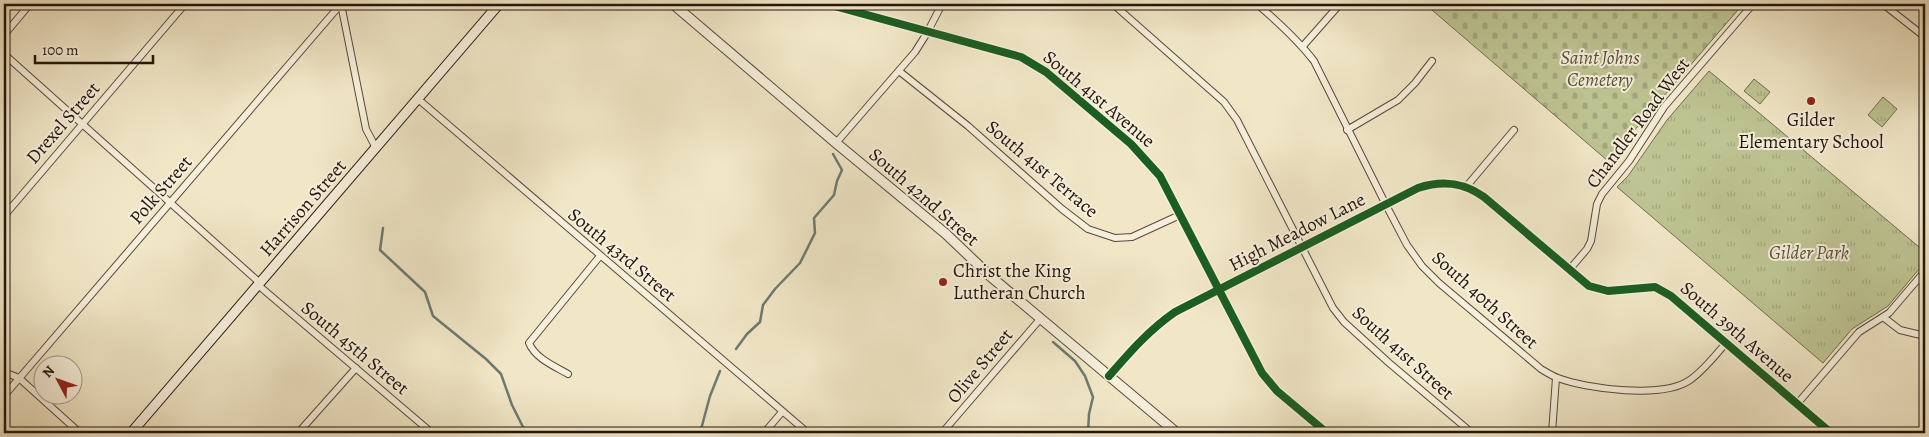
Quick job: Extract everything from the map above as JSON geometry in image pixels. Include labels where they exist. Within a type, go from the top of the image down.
[{"type":"street","points":[[4,35],[30,4]]},
{"type":"street","name":"Drexel Street","points":[[4,216],[185,4]]},
{"type":"street","points":[[341,4],[366,129],[376,148]]},
{"type":"street","name":"Polk Street","points":[[4,396],[341,4]]},
{"type":"street","name":"Harrison Street","points":[[131,433],[499,4]]},
{"type":"street","name":"South 42nd Street","points":[[673,4],[946,234],[990,276],[1178,433]]},
{"type":"street","name":"South 41st Avenue","points":[[827,4],[927,33],[1021,57],[1046,72],[1131,144],[1160,176],[1262,373],[1277,391],[1327,433]]},
{"type":"street","points":[[836,143],[915,52],[942,4]]},
{"type":"street","name":"South 41st Street","points":[[1113,4],[1224,102],[1241,129],[1333,308],[1344,322],[1472,433]]},
{"type":"street","name":"South 40th Street","points":[[1257,4],[1303,46],[1314,61],[1347,130],[1407,245],[1422,266],[1541,369],[1556,378],[1583,385],[1634,390],[1673,388],[1690,380],[1710,362],[1725,344]]},
{"type":"street","points":[[1303,46],[1340,4]]},
{"type":"street","name":"Chandler Road West","points":[[1570,270],[1591,241],[1597,204],[1602,194],[1629,161],[1664,107],[1752,4]]},
{"type":"street","points":[[1884,4],[1925,37]]},
{"type":"street","name":"South 45th Street","points":[[4,54],[171,202],[259,284],[432,433]]},
{"type":"street","points":[[1347,130],[1398,100],[1415,83],[1432,61]]},
{"type":"street","name":"South 41st Terrace","points":[[899,71],[968,126],[1088,230],[1115,238],[1132,237],[1180,215]]},
{"type":"street","name":"South 43rd Street","points":[[418,98],[808,433]]},
{"type":"street","points":[[1466,187],[1514,130]]},
{"type":"street","name":"High Meadow Lane","points":[[1109,376],[1142,338],[1175,312],[1418,188],[1432,184],[1452,183],[1466,187]]},
{"type":"street","name":"South 39th Avenue","points":[[1466,187],[1484,197],[1589,286],[1608,291],[1655,287],[1671,296],[1831,433]]},
{"type":"street","points":[[568,374],[543,359],[532,350],[529,343],[600,256]]},
{"type":"street","points":[[1796,404],[1859,332],[1889,313],[1925,271]]},
{"type":"street","points":[[1883,317],[1900,330],[1925,336]]},
{"type":"street","name":"Olive Street","points":[[942,433],[1041,318]]},
{"type":"street","points":[[298,433],[356,368]]},
{"type":"street","points":[[4,372],[19,378],[80,433]]},
{"type":"street","points":[[1552,433],[1556,378]]},
{"type":"street","points":[[764,433],[782,412]]},
{"type":"green space","name":"Saint Johns Cemetery","points":[[1425,4],[1743,4],[1608,161]]},
{"type":"green space","name":"Gilder Park","points":[[1709,71],[1925,252],[1925,262],[1888,306],[1852,329],[1823,363],[1617,187],[1628,176],[1667,120]]},
{"type":"green space","points":[[1754,79],[1770,92],[1760,104],[1744,91]]},
{"type":"green space","points":[[1883,97],[1897,109],[1882,127],[1868,115]]},
{"type":"waterway","points":[[736,349],[747,334],[760,322],[763,305],[775,289],[800,263],[815,233],[814,218],[834,195],[842,170],[833,154]]},
{"type":"waterway","points":[[383,228],[380,250],[425,292],[433,316],[486,359],[501,374],[512,405],[525,431],[528,433]]},
{"type":"waterway","points":[[1053,342],[1075,361],[1085,376],[1093,397],[1089,414],[1088,433]]},
{"type":"waterway","points":[[700,433],[710,396],[720,371]]},
{"type":"cycle path","points":[[827,4],[1021,57],[1046,72],[1131,144],[1160,176],[1262,373],[1277,391],[1327,433]]},
{"type":"cycle path","points":[[1109,376],[1148,334],[1175,312],[1418,188],[1444,183],[1460,185],[1484,197],[1589,286],[1608,291],[1655,287],[1671,296],[1831,433]]},
{"type":"place","name":"Gilder Elementary School","points":[[1811,101]]},
{"type":"place","name":"Christ the King Lutheran Church","points":[[943,282]]}]
